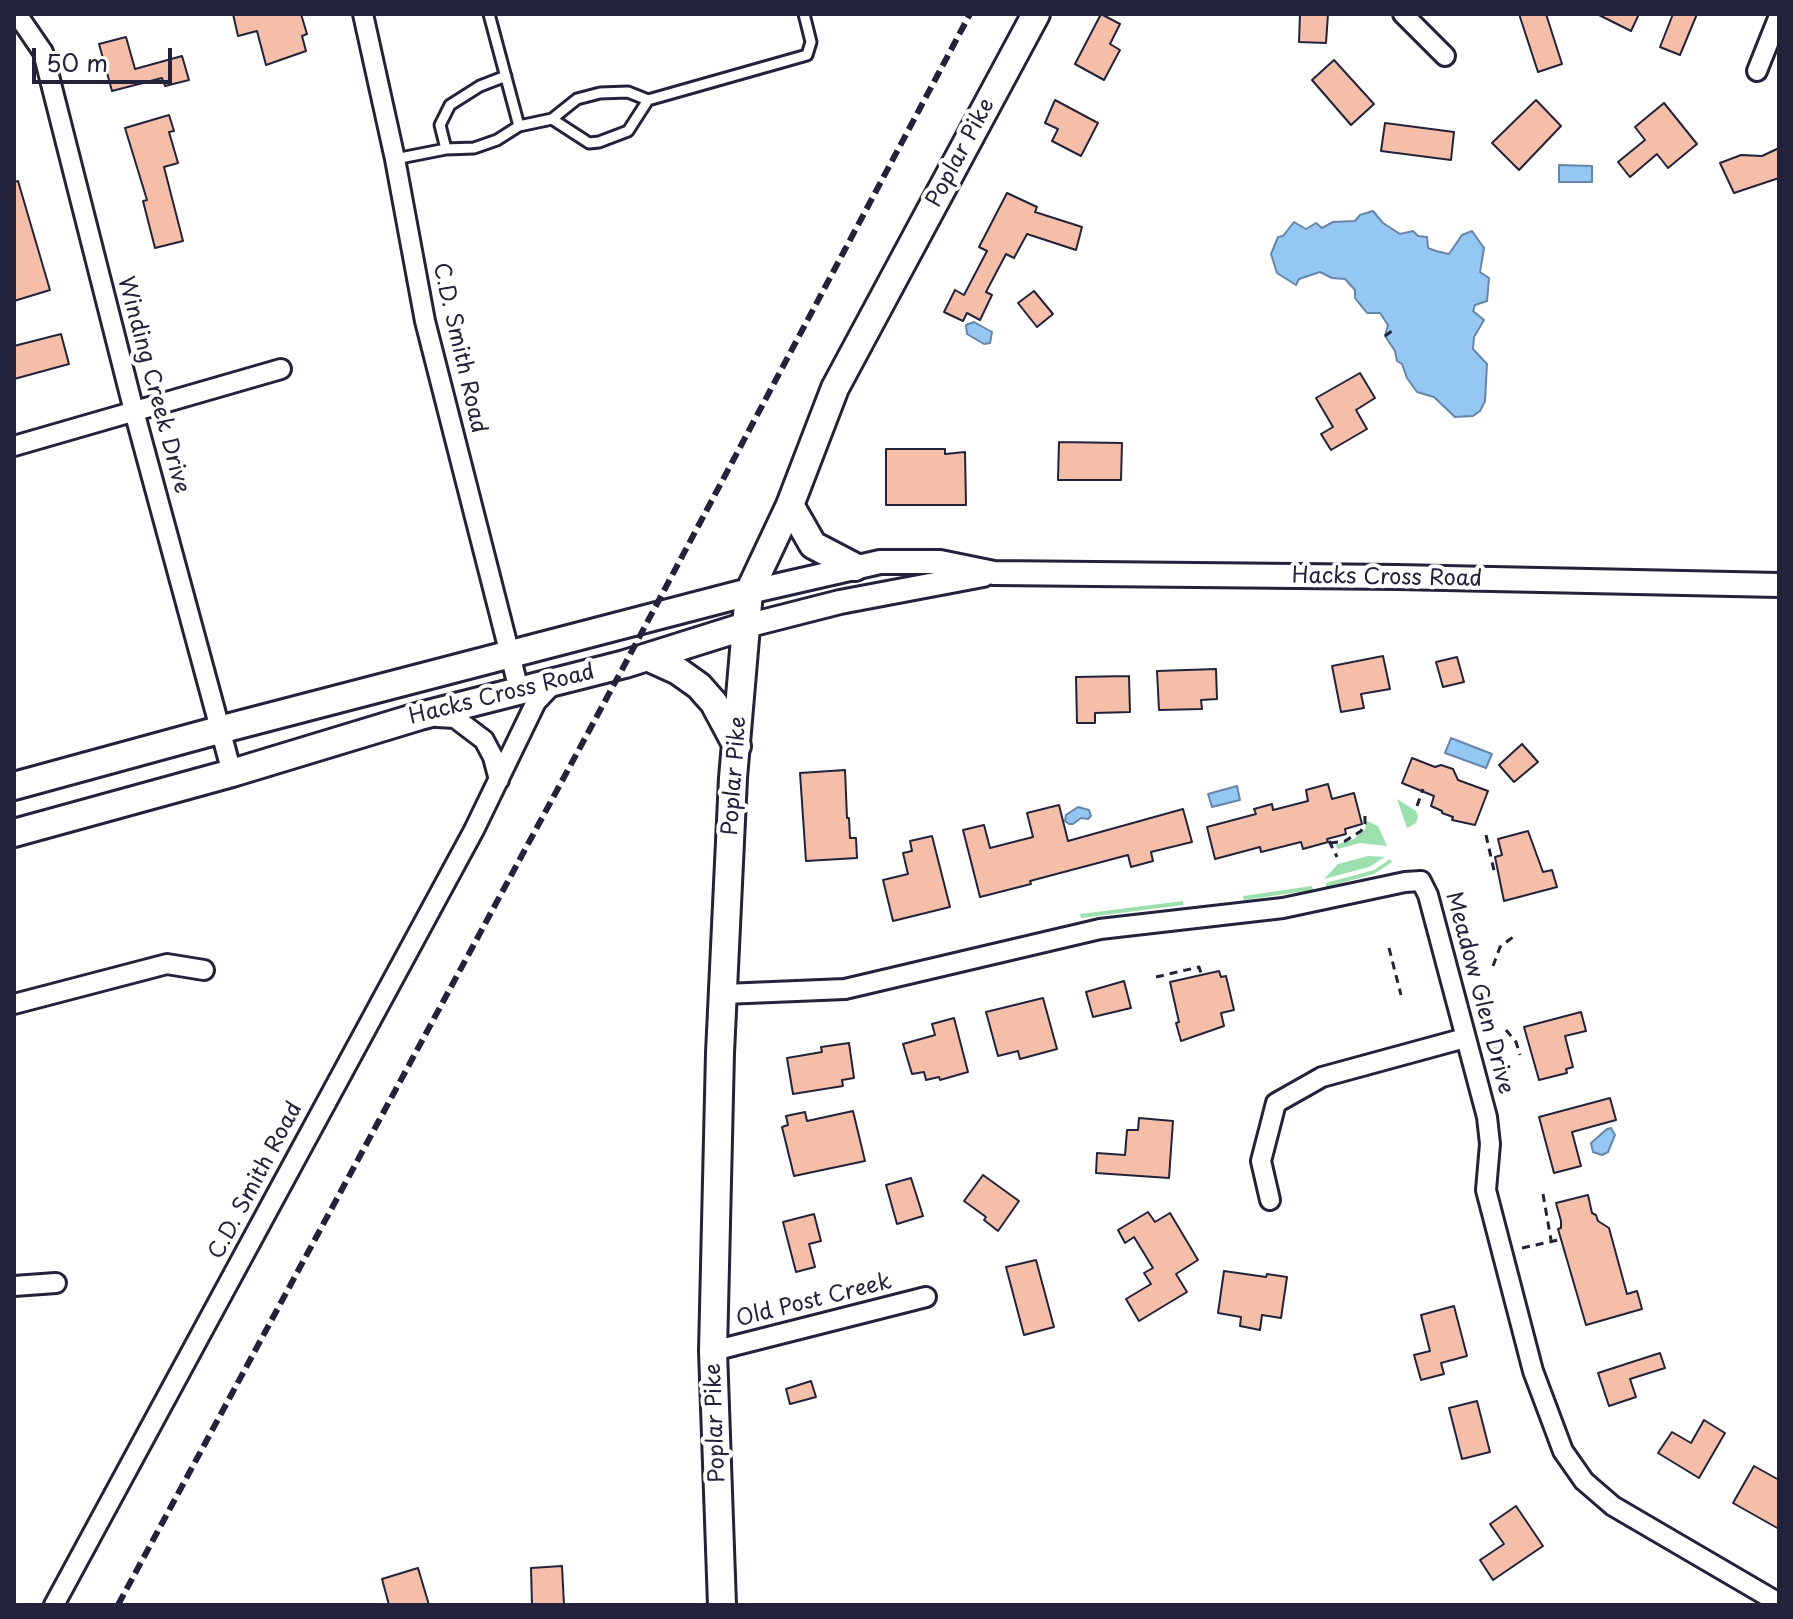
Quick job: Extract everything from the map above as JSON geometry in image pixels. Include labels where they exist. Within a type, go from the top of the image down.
[{"type":"main road","name":"Poplar Pike","points":[[722,1605],[713,1351],[724,994],[737,746],[749,592],[790,505],[835,388],[1036,14]]},
{"type":"main road","points":[[790,505],[813,545],[855,567]]},
{"type":"main road","name":"Hacks Cross Road","points":[[14,786],[749,592]]},
{"type":"main road","name":"Hacks Cross Road","points":[[14,833],[232,773],[420,716],[647,657],[746,626]]},
{"type":"main road","points":[[647,657],[678,671],[699,686],[714,703],[737,746]]},
{"type":"street","name":"C.D. Smith Road","points":[[363,14],[395,159],[425,321],[519,690]]},
{"type":"street","points":[[1403,14],[1445,56]]},
{"type":"street","points":[[1757,71],[1779,16]]},
{"type":"street","name":"Winding Creek Drive","points":[[14,18],[21,20],[43,52],[134,411],[232,773]]},
{"type":"street","points":[[14,446],[281,369]]},
{"type":"street","name":"Hacks Cross Road","points":[[749,592],[880,562],[940,562],[994,573],[1779,585]]},
{"type":"street","name":"Hacks Cross Road","points":[[746,626],[840,602],[994,573]]},
{"type":"street","name":"C.D. Smith Road","points":[[54,1605],[499,780],[536,702],[556,681]]},
{"type":"street","points":[[420,716],[455,718],[471,728],[484,740],[493,757],[499,780]]},
{"type":"street","name":"Meadow Glen Drive","points":[[724,994],[845,989],[1100,929],[1283,908],[1421,881],[1428,895],[1489,1130],[1486,1190],[1533,1371],[1563,1451],[1584,1481],[1613,1506],[1779,1603]]},
{"type":"street","points":[[14,1004],[167,964],[204,970]]},
{"type":"street","points":[[1270,1200],[1261,1161],[1276,1103],[1322,1077],[1465,1038]]},
{"type":"street","points":[[14,1286],[56,1283]]},
{"type":"street","name":"Old Post Creek","points":[[713,1351],[926,1297]]},
{"type":"lane","points":[[489,14],[519,126]]},
{"type":"lane","points":[[395,159],[446,149],[474,148],[497,140],[519,126],[552,119],[577,99],[600,93],[628,92],[648,100],[807,55],[811,42],[804,14]]},
{"type":"lane","points":[[446,149],[440,125],[450,105],[480,86],[506,76]]},
{"type":"lane","points":[[552,119],[589,143],[599,142],[628,131],[648,100]]},
{"type":"path","points":[[1385,336],[1396,328]]},
{"type":"path","points":[[1417,806],[1423,789]]},
{"type":"path","points":[[1337,857],[1329,842],[1345,841],[1361,831],[1365,824],[1365,810]]},
{"type":"path","points":[[1486,835],[1495,875]]},
{"type":"path","points":[[1493,966],[1500,947],[1513,937]]},
{"type":"path","points":[[1389,948],[1401,995]]},
{"type":"path","points":[[1156,977],[1199,967],[1202,976]]},
{"type":"path","points":[[1506,1030],[1516,1042],[1520,1055]]},
{"type":"path","points":[[1543,1194],[1551,1240]]},
{"type":"path","points":[[1522,1248],[1558,1240]]},
{"type":"green space","points":[[1397,799],[1416,811],[1418,816],[1416,823],[1407,828]]},
{"type":"green space","points":[[1367,821],[1378,826],[1387,846],[1360,843],[1338,849],[1335,845],[1354,839],[1365,829]]},
{"type":"green space","points":[[1368,856],[1385,857],[1369,867],[1324,879],[1338,864]]},
{"type":"green space","points":[[1390,859],[1392,862],[1374,874],[1326,887],[1326,883],[1374,870]]},
{"type":"green space","points":[[1312,886],[1313,890],[1244,900],[1243,896]]},
{"type":"green space","points":[[1183,901],[1183,905],[1081,918],[1080,914]]},
{"type":"green space","points":[[1492,1042],[1500,1051],[1508,1078],[1507,1088],[1502,1091],[1489,1043]]},
{"type":"water","points":[[1559,165],[1592,166],[1592,182],[1559,182]]},
{"type":"water","points":[[1373,211],[1383,223],[1400,234],[1413,231],[1418,236],[1427,237],[1428,248],[1436,251],[1449,254],[1462,235],[1472,231],[1484,248],[1480,272],[1489,278],[1487,301],[1475,305],[1473,311],[1484,320],[1474,337],[1473,349],[1487,364],[1485,401],[1473,416],[1455,417],[1434,397],[1417,392],[1385,336],[1388,325],[1380,313],[1367,313],[1355,298],[1355,290],[1345,279],[1332,278],[1320,272],[1299,279],[1296,285],[1277,273],[1271,254],[1278,237],[1283,236],[1294,222],[1306,229],[1316,223],[1322,228],[1333,222],[1355,221],[1360,215]]},
{"type":"water","points":[[974,322],[992,332],[990,343],[984,344],[967,334],[966,325]]},
{"type":"water","points":[[1451,738],[1492,754],[1486,768],[1445,753]]},
{"type":"water","points":[[1237,786],[1240,800],[1212,807],[1208,794]]},
{"type":"water","points":[[1078,807],[1089,810],[1091,816],[1069,824],[1065,821],[1066,815]]},
{"type":"water","points":[[1611,1128],[1615,1135],[1608,1152],[1602,1155],[1593,1152],[1591,1143]]},
{"type":"building","points":[[233,14],[301,14],[307,34],[302,36],[306,51],[266,65],[257,31],[238,36]]},
{"type":"building","points":[[1101,14],[1120,24],[1110,44],[1120,50],[1104,80],[1075,64]]},
{"type":"building","points":[[1300,14],[1328,14],[1326,43],[1299,42]]},
{"type":"building","points":[[1519,14],[1546,14],[1562,64],[1538,72]]},
{"type":"building","points":[[1597,14],[1639,14],[1631,31]]},
{"type":"building","points":[[1673,14],[1697,14],[1680,55],[1660,47]]},
{"type":"building","points":[[126,37],[135,69],[182,56],[189,80],[165,86],[162,78],[112,91],[99,44]]},
{"type":"building","points":[[1334,60],[1374,104],[1351,125],[1312,80]]},
{"type":"building","points":[[1055,100],[1098,123],[1081,156],[1052,141],[1058,129],[1045,123]]},
{"type":"building","points":[[1536,100],[1561,126],[1519,170],[1492,143]]},
{"type":"building","points":[[1664,103],[1697,144],[1668,168],[1657,154],[1630,177],[1618,162],[1645,140],[1635,127]]},
{"type":"building","points":[[169,115],[174,131],[169,132],[178,163],[164,167],[183,241],[155,248],[143,201],[147,200],[125,128]]},
{"type":"building","points":[[1385,123],[1454,132],[1451,160],[1381,151]]},
{"type":"building","points":[[1779,148],[1779,178],[1734,193],[1720,163],[1741,155],[1762,156]]},
{"type":"building","points":[[18,181],[50,290],[14,301],[14,182]]},
{"type":"building","points":[[1007,193],[1037,207],[1035,212],[1082,227],[1076,250],[1027,234],[1014,258],[1006,254],[986,292],[992,295],[980,320],[967,313],[963,321],[944,312],[955,290],[964,295],[987,251],[979,247]]},
{"type":"building","points":[[1034,291],[1053,314],[1037,327],[1018,303]]},
{"type":"building","points":[[61,334],[69,364],[14,379],[14,346]]},
{"type":"building","points":[[1360,373],[1375,398],[1356,410],[1367,429],[1331,450],[1321,434],[1333,427],[1316,398]]},
{"type":"building","points":[[1059,442],[1122,443],[1121,480],[1058,480]]},
{"type":"building","points":[[886,449],[945,449],[945,454],[965,452],[966,505],[886,505]]},
{"type":"building","points":[[1383,656],[1390,689],[1361,694],[1364,708],[1341,712],[1332,666]]},
{"type":"building","points":[[1457,657],[1464,682],[1443,687],[1436,662]]},
{"type":"building","points":[[1216,669],[1217,699],[1201,700],[1202,709],[1159,710],[1157,671]]},
{"type":"building","points":[[1129,676],[1130,712],[1095,713],[1095,723],[1077,723],[1076,677]]},
{"type":"building","points":[[1522,744],[1538,762],[1514,782],[1499,765]]},
{"type":"building","points":[[1412,758],[1435,767],[1441,765],[1453,769],[1458,780],[1488,791],[1475,825],[1452,820],[1453,817],[1431,806],[1434,796],[1402,783]]},
{"type":"building","points":[[845,770],[847,818],[850,838],[856,838],[857,858],[806,861],[800,773]]},
{"type":"building","points":[[1328,784],[1332,799],[1354,793],[1362,824],[1345,829],[1346,834],[1327,839],[1328,842],[1303,849],[1301,842],[1261,852],[1260,847],[1215,859],[1207,827],[1256,814],[1254,809],[1272,804],[1273,810],[1308,801],[1306,790]]},
{"type":"building","points":[[1059,805],[1068,841],[1183,809],[1192,842],[1151,852],[1153,861],[1131,867],[1128,855],[980,897],[963,830],[984,825],[990,848],[1033,837],[1027,813]]},
{"type":"building","points":[[1528,831],[1543,872],[1552,870],[1557,887],[1504,901],[1495,857],[1502,855],[1498,839]]},
{"type":"building","points":[[932,836],[950,907],[893,921],[883,880],[908,874],[903,853],[912,851],[910,841]]},
{"type":"building","points":[[1219,971],[1221,977],[1226,976],[1234,1010],[1221,1013],[1224,1026],[1181,1041],[1170,982]]},
{"type":"building","points":[[1124,981],[1131,1008],[1093,1017],[1086,992]]},
{"type":"building","points":[[1043,998],[1057,1049],[1020,1059],[1018,1051],[998,1056],[986,1012]]},
{"type":"building","points":[[1581,1012],[1586,1031],[1565,1036],[1573,1067],[1566,1069],[1567,1073],[1539,1080],[1524,1027]]},
{"type":"building","points":[[954,1018],[968,1072],[940,1080],[939,1077],[926,1080],[924,1072],[912,1074],[903,1044],[935,1035],[932,1024]]},
{"type":"building","points":[[849,1043],[854,1078],[842,1080],[843,1086],[793,1094],[787,1058],[822,1052],[821,1047]]},
{"type":"building","points":[[1610,1098],[1616,1120],[1572,1132],[1581,1166],[1554,1173],[1539,1117]]},
{"type":"building","points":[[853,1111],[865,1161],[794,1176],[782,1127],[788,1125],[786,1116],[805,1112],[807,1121]]},
{"type":"building","points":[[1139,1118],[1173,1121],[1169,1178],[1096,1173],[1097,1153],[1125,1155],[1127,1130],[1138,1130]]},
{"type":"building","points":[[983,1175],[1019,1201],[998,1231],[984,1220],[986,1217],[964,1201]]},
{"type":"building","points":[[911,1178],[923,1216],[897,1224],[886,1185]]},
{"type":"building","points":[[1588,1195],[1592,1213],[1609,1228],[1627,1294],[1637,1291],[1642,1309],[1586,1325],[1558,1229],[1561,1228],[1561,1221],[1556,1203]]},
{"type":"building","points":[[1148,1212],[1155,1222],[1170,1213],[1198,1260],[1176,1274],[1187,1292],[1139,1321],[1126,1299],[1151,1284],[1144,1273],[1153,1268],[1134,1237],[1125,1243],[1118,1230]]},
{"type":"building","points":[[814,1214],[821,1241],[809,1244],[815,1267],[796,1272],[783,1222]]},
{"type":"building","points":[[1036,1260],[1054,1327],[1024,1335],[1006,1267]]},
{"type":"building","points":[[1224,1271],[1287,1277],[1281,1318],[1262,1315],[1260,1330],[1240,1326],[1241,1317],[1218,1313]]},
{"type":"building","points":[[1454,1306],[1467,1356],[1441,1363],[1444,1374],[1421,1380],[1414,1355],[1430,1351],[1421,1315]]},
{"type":"building","points":[[1660,1353],[1665,1368],[1630,1379],[1636,1397],[1609,1406],[1598,1373]]},
{"type":"building","points":[[811,1381],[816,1397],[790,1404],[786,1389]]},
{"type":"building","points":[[1477,1401],[1490,1452],[1462,1459],[1449,1408]]},
{"type":"building","points":[[1704,1420],[1725,1433],[1699,1478],[1658,1453],[1672,1432],[1691,1443]]},
{"type":"building","points":[[1754,1466],[1779,1480],[1779,1529],[1733,1503]]},
{"type":"building","points":[[1516,1506],[1543,1546],[1493,1580],[1480,1560],[1504,1544],[1490,1524]]},
{"type":"building","points":[[562,1566],[564,1605],[532,1605],[531,1568]]},
{"type":"building","points":[[418,1568],[429,1605],[389,1605],[382,1579]]},
{"type":"railway","points":[[118,1605],[625,664],[970,14]]}]
